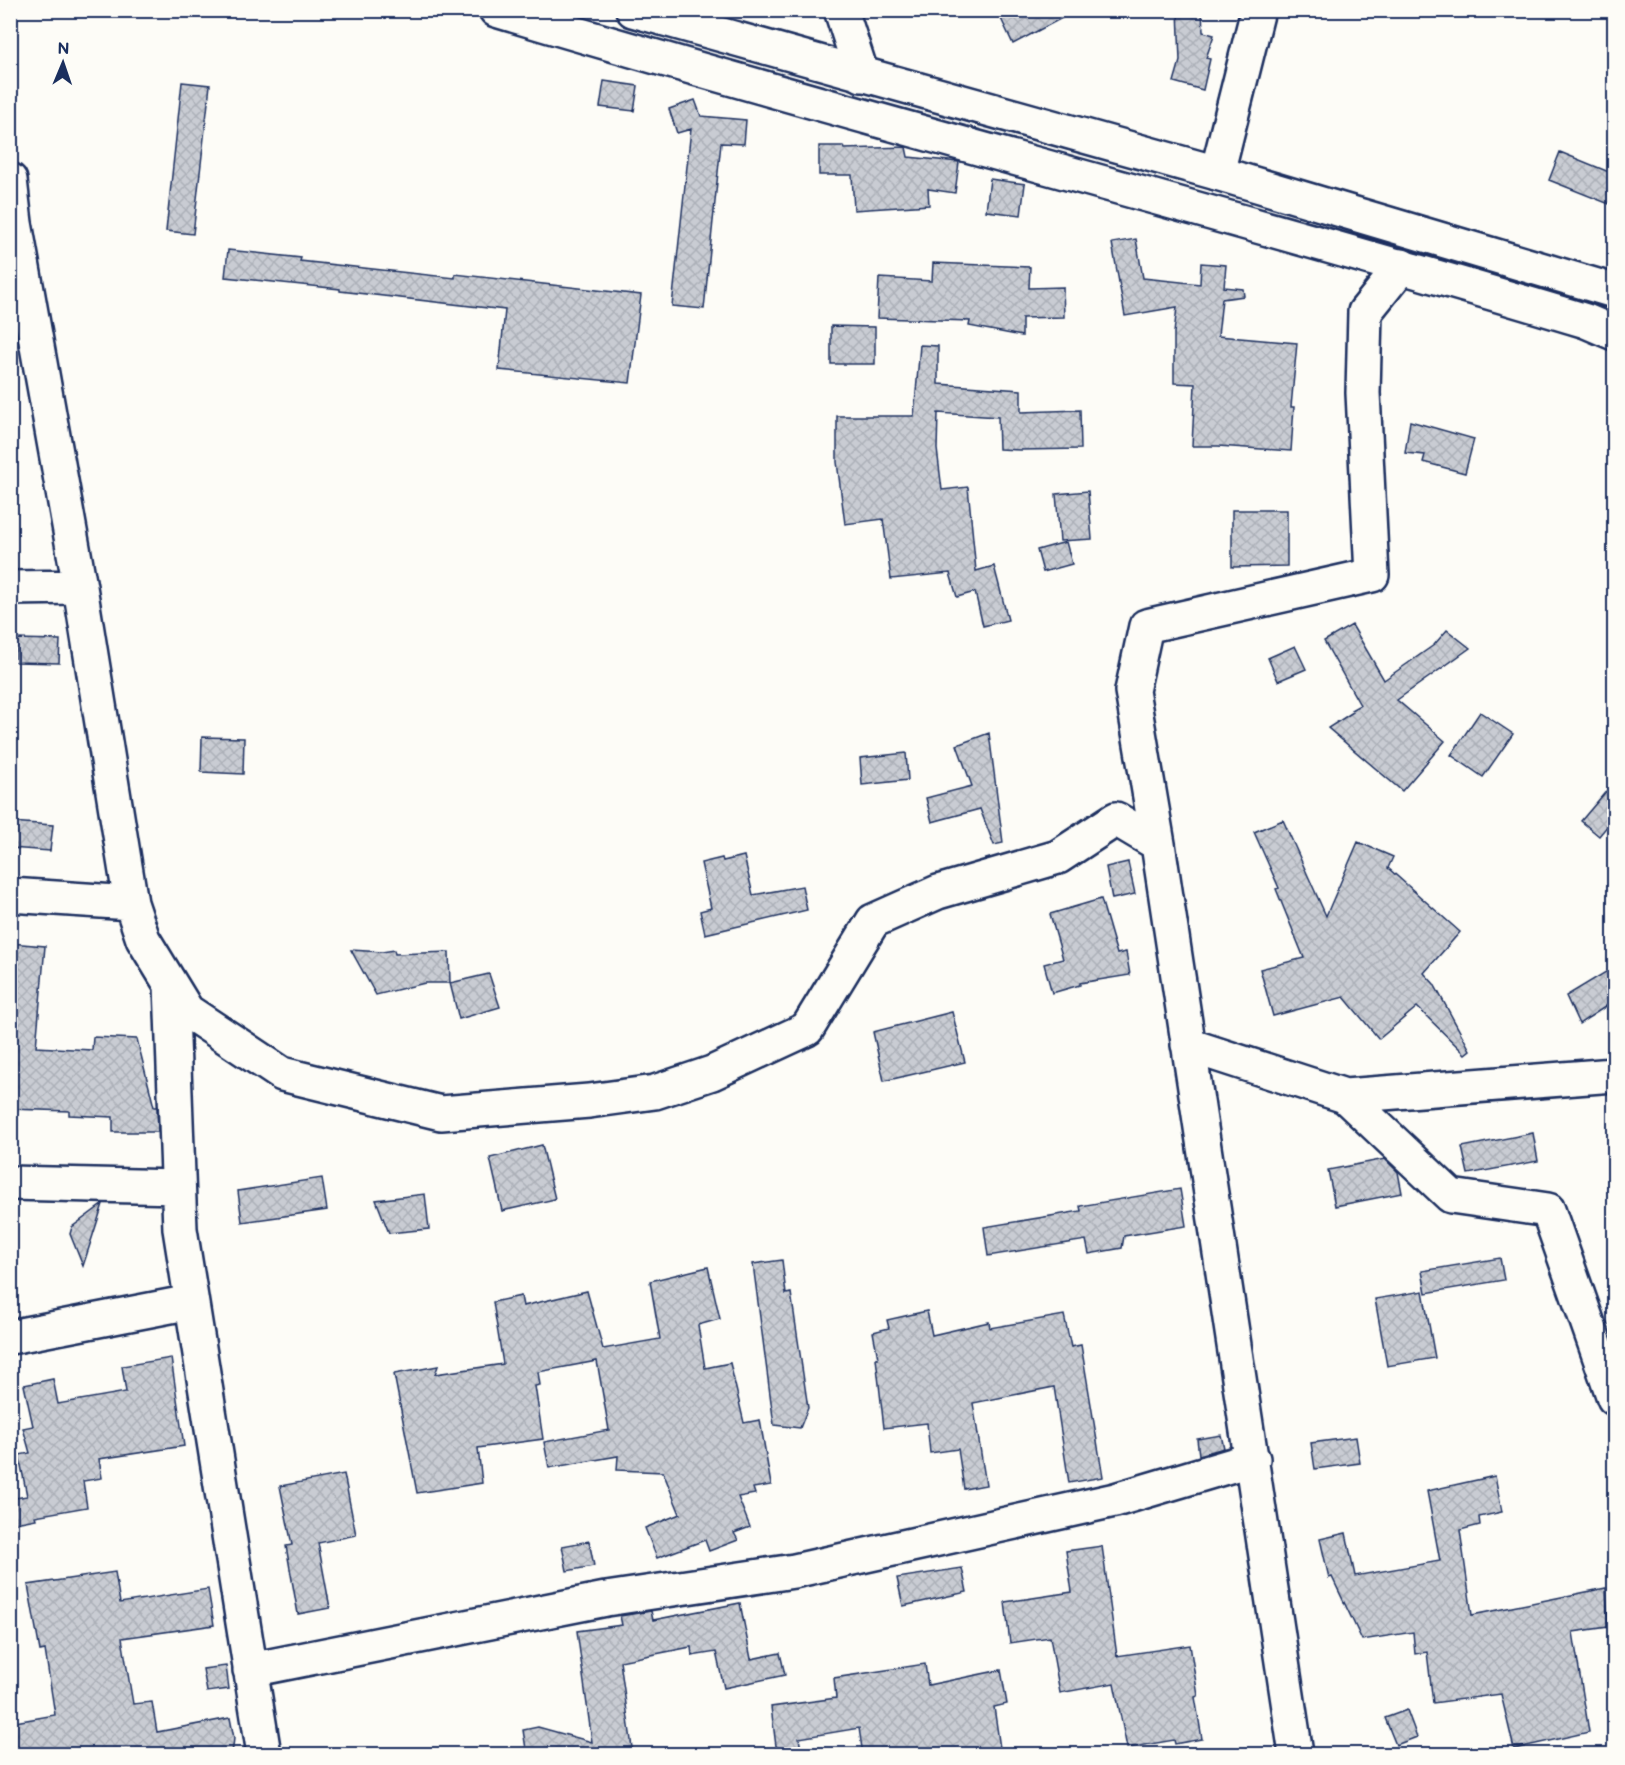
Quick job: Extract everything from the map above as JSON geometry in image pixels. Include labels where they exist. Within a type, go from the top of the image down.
[{"type":"street","points":[[496,10],[639,53],[1402,266],[1586,321],[1614,333]]},
{"type":"street","points":[[633,10],[1217,173],[1614,291]]},
{"type":"street","points":[[841,10],[862,75]]},
{"type":"street","points":[[1217,173],[1258,10]]},
{"type":"street","points":[[10,180],[15,222],[80,587],[131,903],[143,939],[187,1011],[282,1074],[441,1113],[589,1101],[655,1092],[712,1073],[807,1029],[873,921],[883,916],[938,892],[1058,857],[1116,819],[1158,844]]},
{"type":"street","points":[[1296,1755],[1158,844],[1132,691],[1146,626],[1371,575],[1363,393],[1365,312],[1402,266]]},
{"type":"street","points":[[10,588],[80,587]]},
{"type":"street","points":[[10,895],[131,903]]},
{"type":"street","points":[[171,985],[180,1229],[264,1755]]},
{"type":"street","points":[[1188,1045],[1345,1096],[1614,1075]]},
{"type":"street","points":[[1345,1096],[1450,1196],[1548,1210],[1614,1398]]},
{"type":"street","points":[[10,1183],[178,1187]]},
{"type":"street","points":[[10,1337],[191,1302]]},
{"type":"street","points":[[250,1670],[606,1599],[794,1570],[1115,1500],[1252,1459]]},
{"type":"building","points":[[997,10],[1077,10],[1013,44]]},
{"type":"building","points":[[1178,10],[1202,10],[1203,32],[1214,35],[1206,58],[1210,59],[1203,90],[1174,82],[1180,61]]},
{"type":"building","points":[[604,81],[638,86],[634,111],[600,107]]},
{"type":"building","points":[[182,82],[210,85],[193,234],[166,231]]},
{"type":"building","points":[[695,100],[701,116],[746,120],[744,144],[721,143],[704,309],[672,306],[691,129],[677,133],[669,109]]},
{"type":"building","points":[[819,146],[843,146],[844,149],[906,147],[908,157],[959,162],[955,193],[928,189],[929,205],[854,210],[852,175],[819,175]]},
{"type":"building","points":[[1560,152],[1614,174],[1614,206],[1549,180]]},
{"type":"building","points":[[990,179],[1025,184],[1021,215],[986,211]]},
{"type":"building","points":[[1136,239],[1143,278],[1200,284],[1201,263],[1226,265],[1224,287],[1243,289],[1244,296],[1222,299],[1218,336],[1297,343],[1291,407],[1294,407],[1291,451],[1192,446],[1195,384],[1174,383],[1174,333],[1177,307],[1125,316],[1112,243]]},
{"type":"building","points":[[228,250],[301,258],[300,261],[455,278],[455,274],[641,295],[630,383],[499,370],[505,310],[225,277]]},
{"type":"building","points":[[933,263],[1030,267],[1029,288],[1063,287],[1064,317],[1022,318],[1022,336],[969,326],[970,321],[877,318],[879,278],[932,281]]},
{"type":"building","points":[[831,326],[875,327],[875,364],[831,364]]},
{"type":"building","points":[[920,345],[938,346],[938,384],[1021,390],[1021,412],[1080,410],[1081,449],[999,449],[998,417],[938,413],[937,449],[942,490],[968,487],[976,571],[994,566],[1008,620],[983,626],[975,592],[957,597],[950,573],[891,579],[883,519],[845,524],[837,462],[837,416],[914,416]]},
{"type":"building","points":[[1410,421],[1474,439],[1465,473],[1423,462],[1425,455],[1405,453]]},
{"type":"building","points":[[1088,491],[1092,539],[1060,541],[1056,494]]},
{"type":"building","points":[[1232,510],[1287,510],[1287,566],[1232,567]]},
{"type":"building","points":[[1066,542],[1072,564],[1043,572],[1037,550]]},
{"type":"building","points":[[1352,625],[1384,680],[1434,645],[1447,630],[1470,648],[1397,700],[1445,741],[1402,791],[1328,728],[1360,705],[1324,641]]},
{"type":"building","points":[[16,639],[60,640],[59,663],[16,662]]},
{"type":"building","points":[[1295,646],[1306,669],[1278,681],[1268,658]]},
{"type":"building","points":[[1480,712],[1513,734],[1483,777],[1451,755]]},
{"type":"building","points":[[989,733],[1003,843],[994,845],[980,809],[932,822],[926,798],[972,786],[957,745]]},
{"type":"building","points":[[202,737],[244,738],[243,774],[201,772]]},
{"type":"building","points":[[906,753],[908,780],[862,785],[860,758]]},
{"type":"building","points":[[1614,782],[1614,818],[1599,836],[1581,821]]},
{"type":"building","points":[[1283,820],[1326,916],[1358,842],[1393,857],[1388,868],[1460,932],[1424,973],[1434,984],[1470,1050],[1465,1054],[1417,1007],[1379,1039],[1344,997],[1273,1016],[1260,969],[1304,958],[1276,889],[1279,888],[1254,832]]},
{"type":"building","points":[[10,822],[53,825],[50,851],[10,848]]},
{"type":"building","points":[[744,856],[753,895],[802,886],[807,910],[705,934],[700,911],[711,908],[701,863]]},
{"type":"building","points":[[1128,862],[1135,894],[1112,899],[1106,867]]},
{"type":"building","points":[[1101,899],[1117,954],[1126,952],[1130,975],[1080,983],[1080,985],[1052,993],[1044,964],[1063,959],[1050,914]]},
{"type":"building","points":[[10,943],[45,946],[36,1047],[92,1050],[93,1037],[137,1039],[154,1107],[157,1107],[158,1132],[113,1132],[113,1117],[69,1115],[69,1111],[10,1109]]},
{"type":"building","points":[[351,950],[382,952],[394,950],[395,954],[449,952],[450,983],[425,983],[376,995]]},
{"type":"building","points":[[1614,967],[1614,1001],[1579,1024],[1566,996]]},
{"type":"building","points":[[489,974],[500,1007],[459,1019],[450,983]]},
{"type":"building","points":[[952,1012],[965,1062],[884,1081],[873,1032]]},
{"type":"building","points":[[1533,1133],[1538,1161],[1468,1174],[1462,1147]]},
{"type":"building","points":[[542,1145],[555,1199],[502,1211],[490,1158]]},
{"type":"building","points":[[1385,1159],[1398,1172],[1402,1193],[1335,1206],[1328,1170]]},
{"type":"building","points":[[322,1178],[327,1210],[242,1222],[238,1191]]},
{"type":"building","points":[[1180,1189],[1186,1226],[1124,1236],[1122,1248],[1089,1254],[1086,1240],[988,1256],[984,1227],[1081,1211],[1080,1206]]},
{"type":"building","points":[[425,1194],[429,1229],[389,1233],[376,1200]]},
{"type":"building","points":[[103,1204],[83,1266],[70,1234],[72,1227]]},
{"type":"building","points":[[1500,1258],[1504,1280],[1426,1293],[1422,1271]]},
{"type":"building","points":[[782,1260],[786,1294],[791,1293],[808,1408],[800,1428],[774,1425],[753,1264]]},
{"type":"building","points":[[708,1267],[720,1319],[698,1325],[705,1368],[730,1363],[744,1423],[760,1420],[771,1485],[753,1488],[755,1494],[738,1497],[750,1527],[734,1533],[738,1540],[709,1551],[705,1540],[657,1558],[645,1528],[680,1514],[663,1472],[617,1470],[618,1456],[549,1468],[544,1442],[609,1430],[597,1361],[538,1372],[540,1385],[535,1386],[543,1439],[478,1448],[482,1483],[417,1493],[394,1374],[438,1366],[435,1374],[503,1364],[493,1302],[521,1296],[523,1306],[587,1291],[603,1349],[660,1339],[650,1281]]},
{"type":"building","points":[[1423,1291],[1435,1358],[1387,1366],[1375,1299]]},
{"type":"building","points":[[927,1311],[932,1335],[989,1322],[990,1328],[1064,1315],[1071,1347],[1081,1345],[1103,1477],[1069,1483],[1054,1387],[973,1403],[986,1485],[964,1489],[958,1449],[930,1453],[927,1423],[884,1428],[876,1358],[878,1358],[873,1332],[889,1328],[887,1320]]},
{"type":"building","points":[[171,1358],[184,1446],[99,1459],[102,1478],[83,1481],[87,1507],[35,1516],[36,1519],[10,1524],[10,1499],[27,1496],[19,1455],[30,1453],[23,1428],[33,1426],[24,1385],[53,1379],[58,1404],[126,1392],[122,1366]]},
{"type":"building","points":[[1221,1435],[1224,1448],[1199,1455],[1197,1439]]},
{"type":"building","points":[[1356,1437],[1360,1463],[1315,1469],[1311,1443]]},
{"type":"building","points":[[344,1474],[356,1535],[318,1543],[330,1608],[298,1614],[286,1546],[292,1545],[280,1486]]},
{"type":"building","points":[[1495,1476],[1502,1512],[1479,1517],[1480,1525],[1460,1530],[1472,1615],[1606,1588],[1608,1627],[1573,1632],[1589,1732],[1514,1749],[1501,1694],[1433,1703],[1427,1652],[1415,1654],[1413,1632],[1362,1640],[1332,1577],[1329,1578],[1320,1539],[1346,1533],[1355,1576],[1440,1561],[1427,1491]]},
{"type":"building","points":[[589,1541],[594,1566],[567,1571],[562,1546]]},
{"type":"building","points":[[1102,1546],[1117,1656],[1190,1645],[1202,1739],[1175,1744],[1174,1740],[1127,1748],[1114,1683],[1060,1693],[1050,1637],[1010,1643],[1005,1602],[1072,1592],[1066,1551]]},
{"type":"building","points":[[962,1568],[967,1592],[903,1606],[897,1578]]},
{"type":"building","points":[[115,1572],[120,1603],[208,1589],[214,1625],[122,1638],[133,1704],[152,1702],[157,1732],[230,1718],[234,1738],[232,1755],[10,1755],[10,1723],[55,1715],[45,1650],[40,1651],[28,1585]]},
{"type":"building","points":[[740,1603],[751,1659],[780,1653],[785,1675],[724,1688],[716,1652],[692,1656],[691,1647],[620,1661],[633,1755],[527,1755],[523,1730],[538,1727],[592,1742],[577,1631],[622,1625],[620,1616],[651,1611],[653,1620]]},
{"type":"building","points":[[925,1664],[928,1685],[1001,1670],[1007,1704],[994,1707],[1001,1755],[901,1755],[900,1749],[863,1755],[859,1728],[799,1738],[802,1755],[789,1755],[776,1746],[771,1707],[836,1698],[834,1678]]},
{"type":"building","points":[[226,1666],[229,1689],[207,1692],[203,1669]]},
{"type":"building","points":[[1407,1710],[1417,1737],[1396,1745],[1385,1718]]}]
